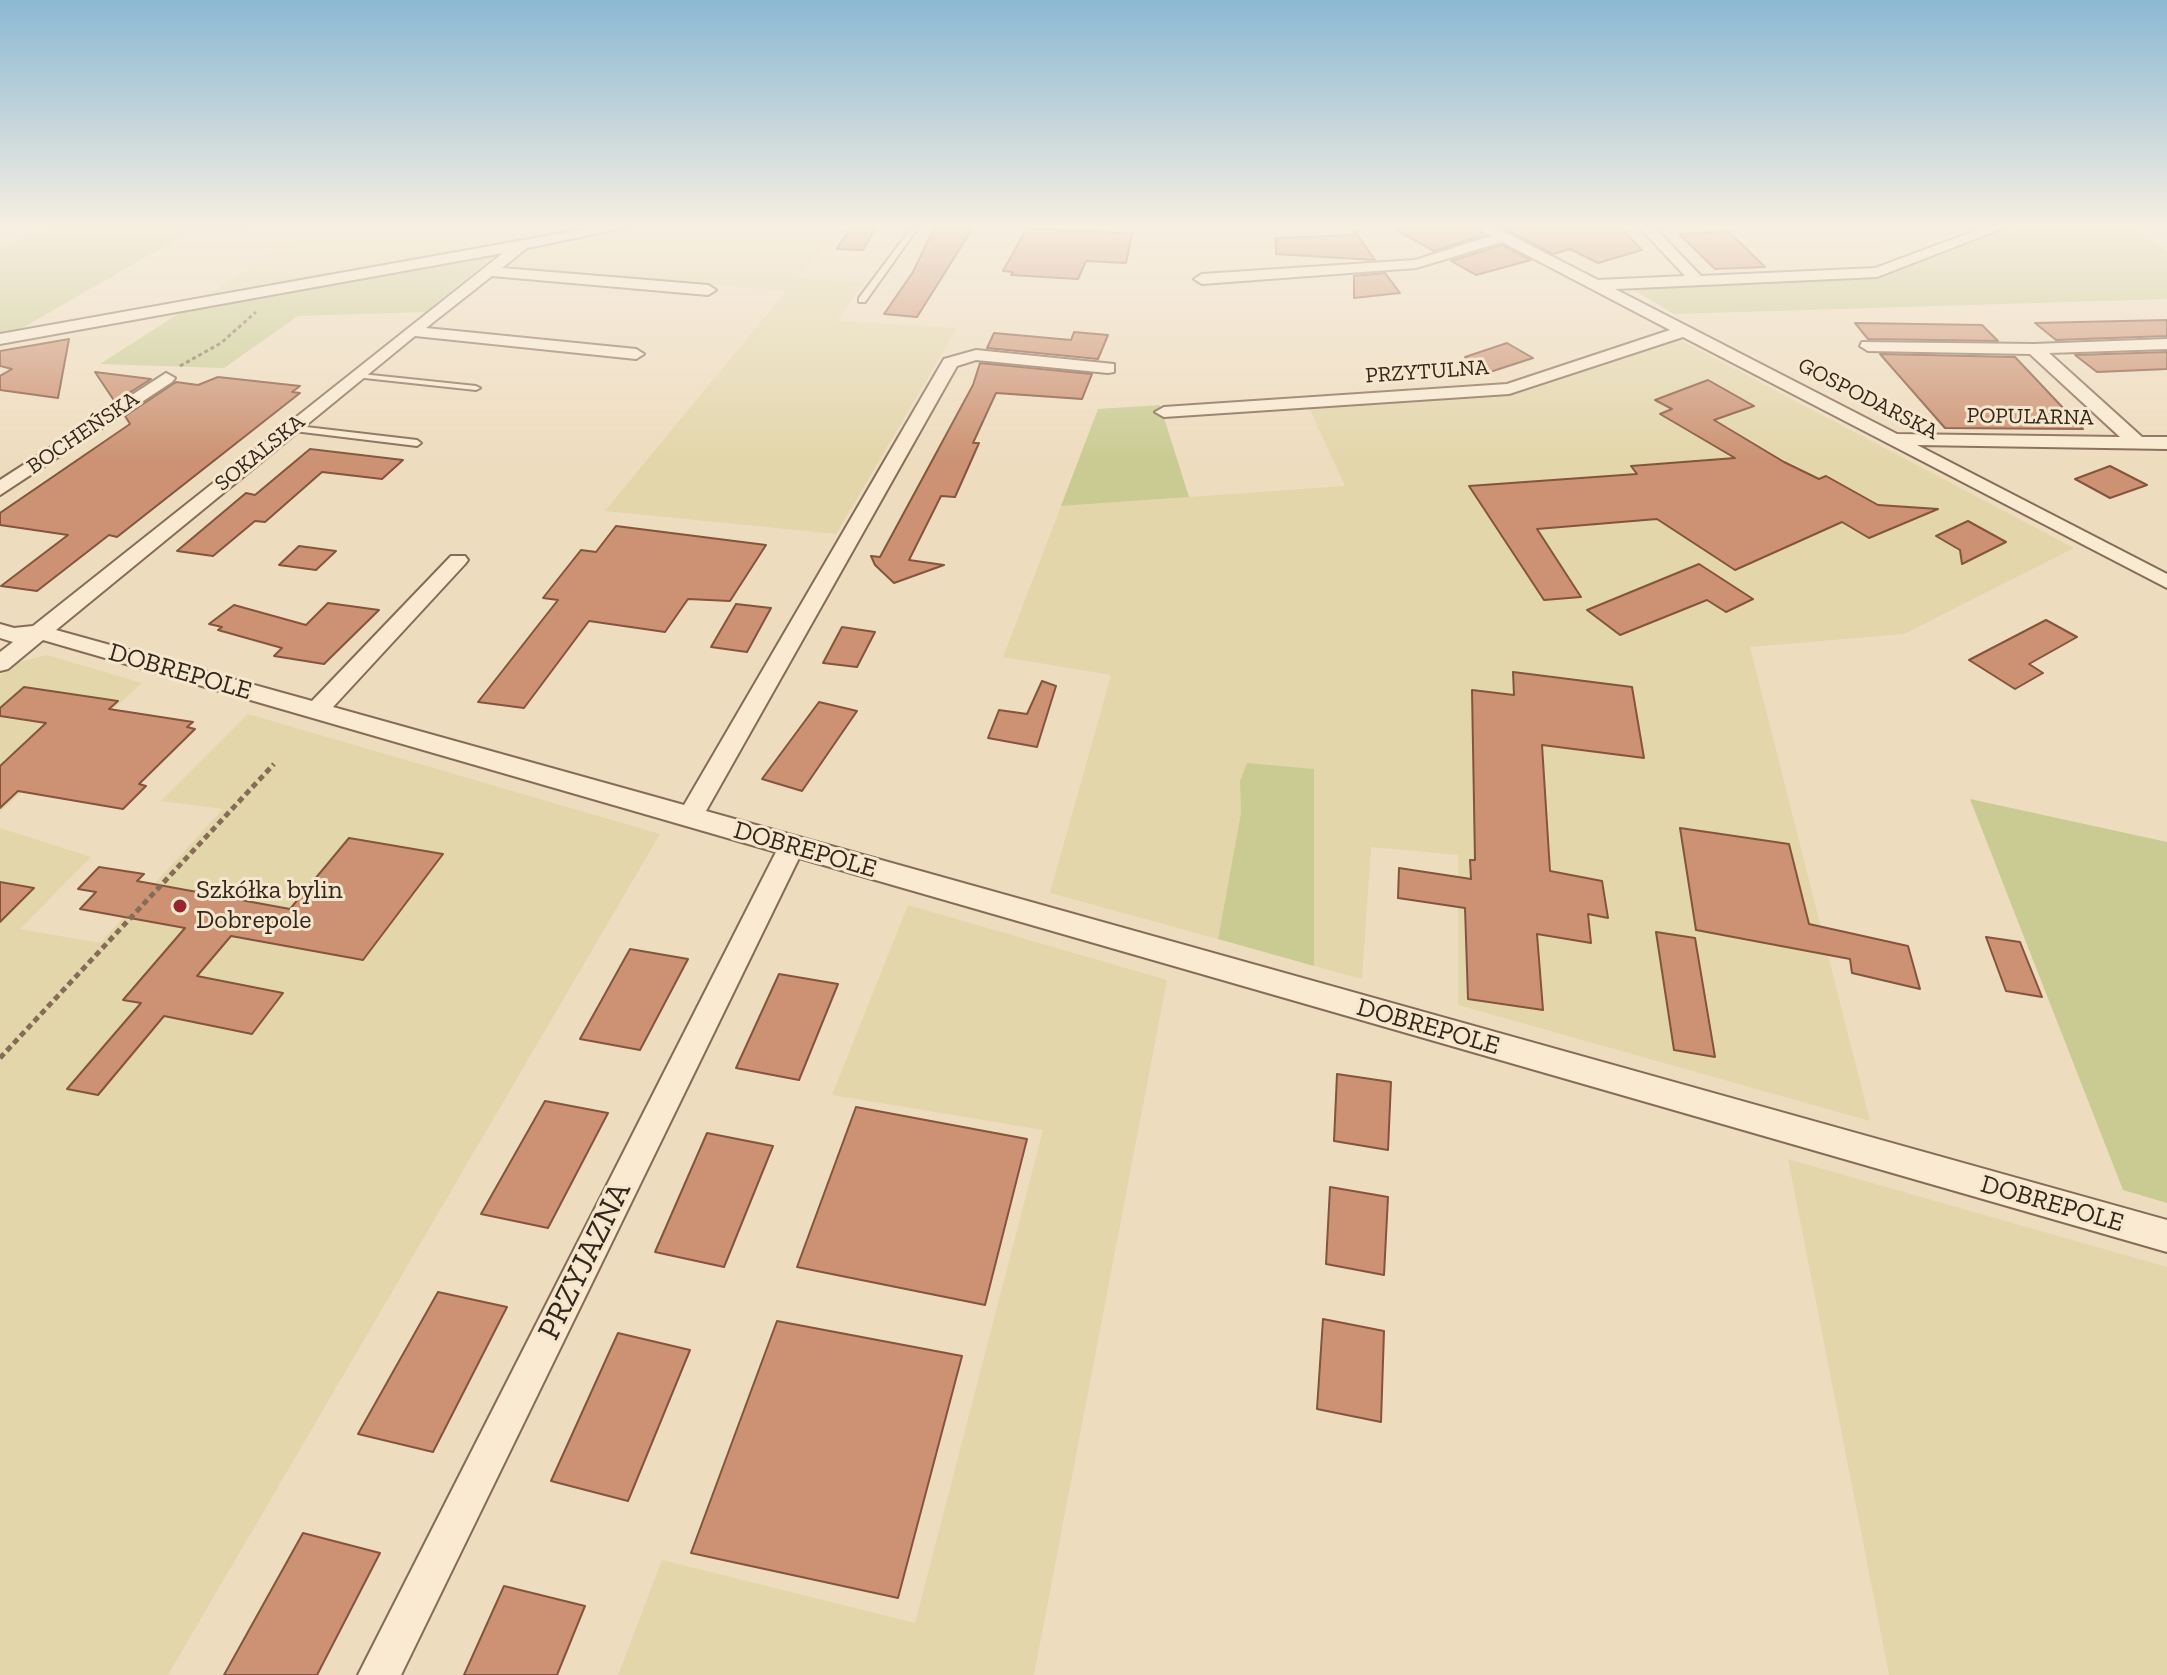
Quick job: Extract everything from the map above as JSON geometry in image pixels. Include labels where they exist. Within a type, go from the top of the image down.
[{"type":"street","points":[[0,339],[194,304]]},
{"type":"street","name":"SOKALSKA","points":[[0,664],[445,304]]},
{"type":"street","name":"GOSPODARSKA","points":[[1632,304],[2167,582]]},
{"type":"street","points":[[411,331],[636,354]]},
{"type":"street","name":"PRZYTULNA","points":[[1164,412],[1509,389],[1684,331]]},
{"type":"street","points":[[1868,346],[2034,349],[2167,344]]},
{"type":"street","points":[[2034,349],[2138,443]]},
{"type":"street","points":[[690,817],[950,363],[961,357],[976,355],[1108,368]]},
{"type":"street","name":"BOCHEŃSKA","points":[[0,489],[166,378]]},
{"type":"street","name":"POPULARNA","points":[[1893,439],[2167,443]]},
{"type":"street","points":[[316,711],[458,560]]},
{"type":"street","points":[[0,631],[14,635],[39,632]]},
{"type":"street","name":"DOBREPOLE","points":[[39,632],[2167,1236]]},
{"type":"street","name":"PRZYJAZNA","points":[[379,1675],[792,846]]},
{"type":"lane","points":[[355,375],[476,388]]},
{"type":"lane","points":[[289,428],[417,443]]},
{"type":"path","points":[[166,378],[221,343],[265,304]]},
{"type":"path","points":[[0,1058],[274,764]]},
{"type":"shaded area","points":[[775,304],[849,304],[837,321],[957,328],[836,534],[605,511]]},
{"type":"shaded area","points":[[1680,340],[2074,548],[1904,634],[1750,647],[1870,1121],[1458,1005],[1458,855],[1371,847],[1362,979],[1314,966],[1314,770],[1240,781],[1241,813],[1218,939],[1050,893],[1111,675],[1003,657],[1061,506],[1345,486],[1309,408],[1517,394]]},
{"type":"shaded area","points":[[47,655],[142,683],[0,812],[0,676],[16,663]]},
{"type":"shaded area","points":[[248,714],[660,834],[168,1675],[0,1675],[0,828],[91,857],[20,929],[100,943],[223,809],[161,801]]},
{"type":"shaded area","points":[[908,905],[1167,980],[1034,1675],[618,1675],[662,1560],[915,1623],[1043,1130],[832,1095]]},
{"type":"shaded area","points":[[1788,1159],[2167,1267],[2167,1675],[1889,1675]]},
{"type":"green space","points":[[0,304],[64,304],[17,331],[0,334]]},
{"type":"green space","points":[[205,304],[435,304],[425,312],[298,316],[224,368],[100,364],[189,307]]},
{"type":"green space","points":[[1657,304],[1997,304],[1674,314]]},
{"type":"green space","points":[[1160,405],[1189,497],[1061,506],[1098,409]]},
{"type":"green space","points":[[1247,763],[1314,769],[1314,966],[1218,939],[1241,813],[1240,781]]},
{"type":"green space","points":[[1970,799],[2167,842],[2167,1203],[2123,1190]]},
{"type":"building","points":[[891,304],[925,304],[917,317],[884,314]]},
{"type":"building","points":[[2167,320],[2167,336],[2056,340],[2035,323]]},
{"type":"building","points":[[1855,323],[1982,325],[1998,341],[1868,339]]},
{"type":"building","points":[[1074,332],[1108,335],[1098,359],[987,348],[994,333],[1071,340]]},
{"type":"building","points":[[69,339],[58,398],[0,390],[0,376],[12,369],[0,366],[0,351]]},
{"type":"building","points":[[1507,343],[1533,358],[1490,372],[1465,357]]},
{"type":"building","points":[[2167,352],[2167,369],[2097,372],[2075,355]]},
{"type":"building","points":[[1880,354],[2015,357],[2083,429],[1945,428]]},
{"type":"building","points":[[980,363],[1092,374],[1082,399],[996,393],[973,443],[979,443],[955,497],[941,496],[909,560],[944,565],[894,583],[875,565],[871,556],[880,557],[973,385]]},
{"type":"building","points":[[95,372],[151,379],[115,402]]},
{"type":"building","points":[[218,377],[300,386],[292,392],[300,393],[117,537],[109,535],[37,591],[1,586],[68,535],[0,525],[0,513],[130,424],[125,416],[176,382],[198,385]]},
{"type":"building","points":[[1708,380],[1754,406],[1714,420],[1784,462],[1819,479],[1826,476],[1878,505],[1938,509],[1869,538],[1842,522],[1735,570],[1657,519],[1537,529],[1581,597],[1544,600],[1469,486],[1637,474],[1631,466],[1735,458],[1660,414],[1672,409],[1655,400]]},
{"type":"building","points":[[310,449],[403,460],[382,479],[322,472],[265,522],[255,521],[213,556],[177,551],[246,493],[255,495]]},
{"type":"building","points":[[2110,466],[2147,485],[2110,498],[2075,479]]},
{"type":"building","points":[[1968,521],[2006,542],[1962,564],[1960,550],[1936,536]]},
{"type":"building","points":[[616,526],[766,545],[730,601],[688,599],[665,632],[589,621],[524,708],[478,702],[558,600],[543,598],[581,550],[596,552]]},
{"type":"building","points":[[299,546],[336,551],[316,570],[279,565]]},
{"type":"building","points":[[1699,564],[1753,599],[1726,612],[1707,600],[1620,635],[1587,610]]},
{"type":"building","points":[[328,603],[379,610],[324,664],[274,656],[282,648],[218,630],[222,627],[209,624],[234,605],[306,625]]},
{"type":"building","points":[[736,604],[771,608],[747,652],[711,647]]},
{"type":"building","points":[[2046,620],[2077,637],[2029,664],[2043,673],[2015,689],[1969,660]]},
{"type":"building","points":[[842,627],[875,632],[857,667],[823,663]]},
{"type":"building","points":[[1513,672],[1632,687],[1644,758],[1542,745],[1550,871],[1602,881],[1608,918],[1588,914],[1591,943],[1537,934],[1543,1010],[1468,999],[1465,908],[1398,898],[1399,868],[1471,879],[1470,860],[1475,860],[1472,690],[1514,695]]},
{"type":"building","points":[[1042,681],[1056,686],[1037,747],[988,738],[999,710],[1027,714]]},
{"type":"building","points":[[24,687],[118,701],[109,709],[193,722],[187,727],[195,729],[139,784],[146,786],[123,809],[18,791],[0,808],[0,766],[46,723],[0,716],[0,708]]},
{"type":"building","points":[[819,702],[857,711],[802,791],[762,779]]},
{"type":"building","points":[[1680,828],[1789,844],[1809,924],[1908,946],[1920,989],[1852,973],[1850,959],[1696,930]]},
{"type":"building","points":[[349,838],[443,854],[363,960],[231,936],[197,976],[283,993],[252,1034],[164,1016],[98,1095],[67,1089],[141,1003],[123,1000],[185,928],[80,909],[96,892],[78,889],[99,867],[144,874],[137,881],[290,909]]},
{"type":"building","points":[[0,882],[34,888],[0,922]]},
{"type":"building","points":[[1656,932],[1695,938],[1715,1057],[1674,1050]]},
{"type":"building","points":[[1986,937],[2020,942],[2042,997],[2006,991]]},
{"type":"building","points":[[630,949],[688,959],[640,1050],[580,1039]]},
{"type":"building","points":[[779,974],[838,984],[799,1080],[736,1068]]},
{"type":"building","points":[[1337,1074],[1391,1082],[1388,1150],[1334,1141]]},
{"type":"building","points":[[545,1101],[608,1113],[548,1228],[481,1214]]},
{"type":"building","points":[[856,1107],[1027,1139],[985,1305],[797,1267]]},
{"type":"building","points":[[707,1133],[773,1146],[724,1267],[655,1252]]},
{"type":"building","points":[[1330,1187],[1388,1197],[1384,1275],[1326,1264]]},
{"type":"building","points":[[438,1292],[507,1307],[433,1452],[358,1434]]},
{"type":"building","points":[[1323,1319],[1384,1331],[1381,1422],[1317,1409]]},
{"type":"building","points":[[777,1321],[962,1356],[898,1598],[691,1553]]},
{"type":"building","points":[[618,1333],[690,1350],[628,1501],[551,1481]]},
{"type":"building","points":[[303,1533],[380,1553],[317,1675],[224,1675]]},
{"type":"building","points":[[504,1586],[585,1606],[557,1675],[464,1675]]},
{"type":"place","name":"Szkółka bylin Dobrepole","points":[[180,906]]}]
